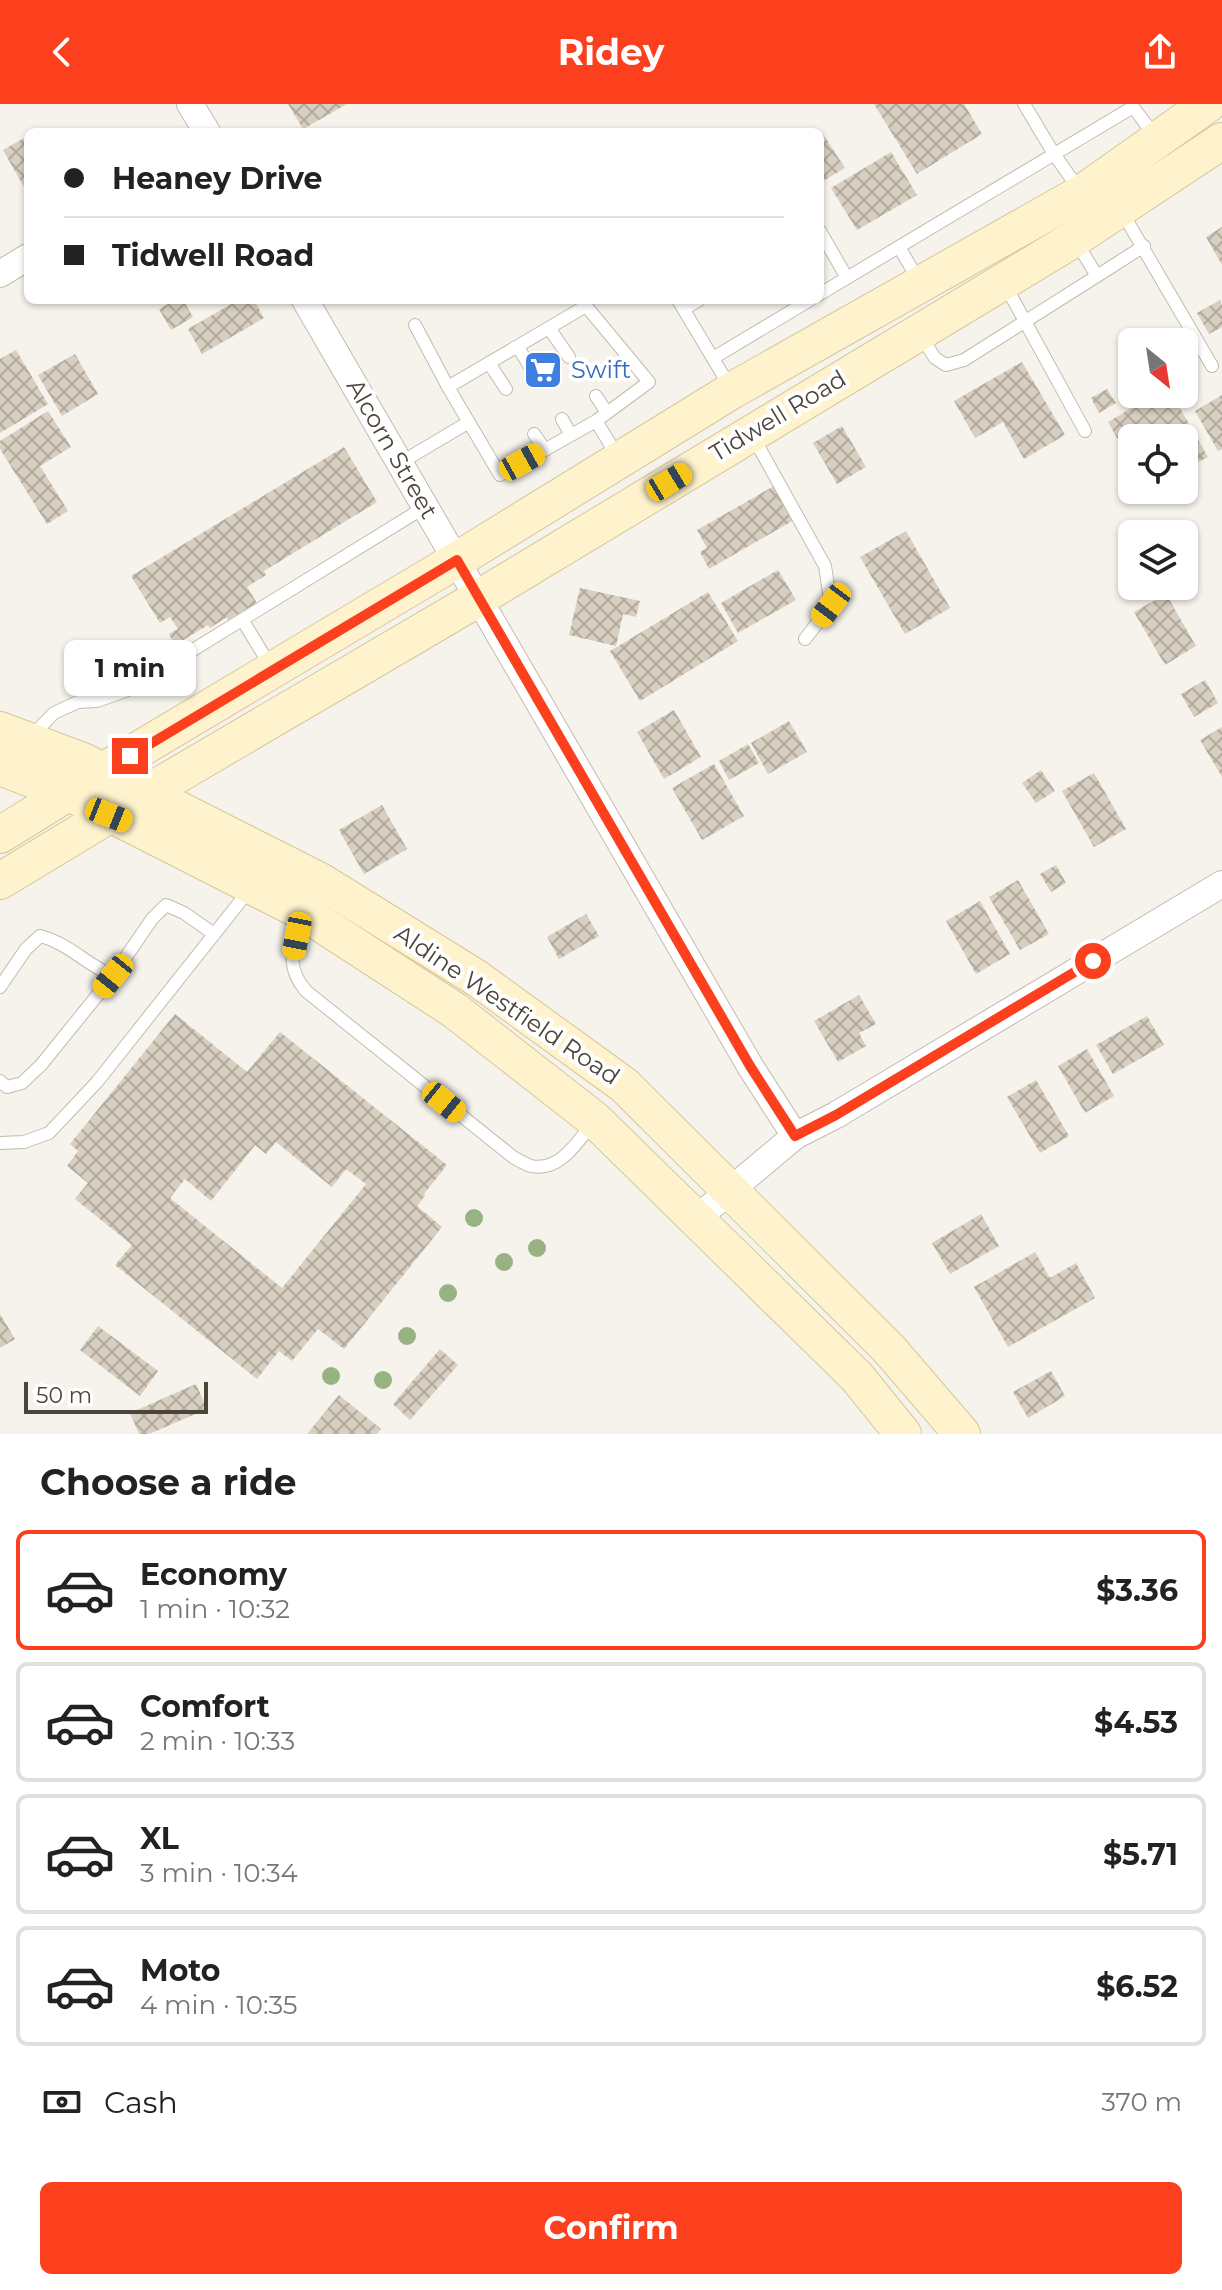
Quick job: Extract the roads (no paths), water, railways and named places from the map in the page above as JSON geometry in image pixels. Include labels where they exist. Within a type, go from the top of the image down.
[{"type":"main road","name":"Tidwell Road","points":[[0,835],[733,390],[921,284],[1094,216],[1157,140],[1208,104]]},
{"type":"main road","name":"Tidwell Road","points":[[0,881],[479,598],[1003,282],[1094,216],[1222,141]]},
{"type":"main road","points":[[733,390],[751,432]]},
{"type":"main road","name":"Aldine Westfield Road","points":[[14,735],[103,771],[320,881],[475,977],[624,1085],[889,1349],[962,1434]]},
{"type":"main road","name":"Aldine Westfield Road","points":[[0,767],[67,793],[134,825],[303,912],[454,1010],[595,1120],[857,1377],[903,1434]]},
{"type":"main road","points":[[454,1010],[475,977]]},
{"type":"street","points":[[190,104],[205,128]]},
{"type":"street","points":[[0,274],[24,259]]},
{"type":"street","name":"Alcorn Street","points":[[307,304],[750,1066],[795,1136]]},
{"type":"street","points":[[696,1219],[795,1136],[836,1115],[1222,884]]},
{"type":"lane","points":[[1024,104],[1094,216],[1144,246],[1212,366]]},
{"type":"lane","points":[[1109,104],[1117,117]]},
{"type":"lane","points":[[824,292],[1133,107],[1157,140]]},
{"type":"lane","points":[[1094,216],[1097,276]]},
{"type":"lane","points":[[824,238],[847,278]]},
{"type":"lane","points":[[918,332],[935,358],[946,365],[964,360],[1144,246]]},
{"type":"lane","points":[[899,247],[921,284]]},
{"type":"lane","points":[[1003,282],[1085,431]]},
{"type":"lane","points":[[713,358],[803,304]]},
{"type":"lane","points":[[681,305],[733,390]]},
{"type":"lane","points":[[415,325],[448,387],[500,475],[602,417],[649,382],[586,306],[448,387]]},
{"type":"lane","points":[[549,328],[569,357]]},
{"type":"lane","points":[[518,347],[533,372]]},
{"type":"lane","points":[[489,363],[506,389]]},
{"type":"lane","points":[[596,396],[619,460]]},
{"type":"lane","points":[[562,419],[571,435]]},
{"type":"lane","points":[[400,463],[469,422]]},
{"type":"lane","points":[[751,432],[825,566],[831,605],[805,639]]},
{"type":"lane","points":[[534,434],[545,450]]},
{"type":"lane","points":[[14,735],[78,702],[97,701],[128,690],[425,507]]},
{"type":"lane","points":[[243,621],[273,670]]},
{"type":"lane","points":[[0,1143],[24,1142],[49,1133],[97,1082],[252,887]]},
{"type":"lane","points":[[0,1081],[7,1087],[22,1083],[41,1065],[113,976],[152,919],[166,905],[184,913],[214,934]]},
{"type":"lane","points":[[303,912],[291,965],[301,985],[513,1157],[530,1166],[548,1166],[563,1158],[595,1120]]},
{"type":"lane","points":[[0,987],[26,949],[40,936],[56,940],[113,976]]},
{"type":"place","name":"Swift","points":[[543,370]]}]
